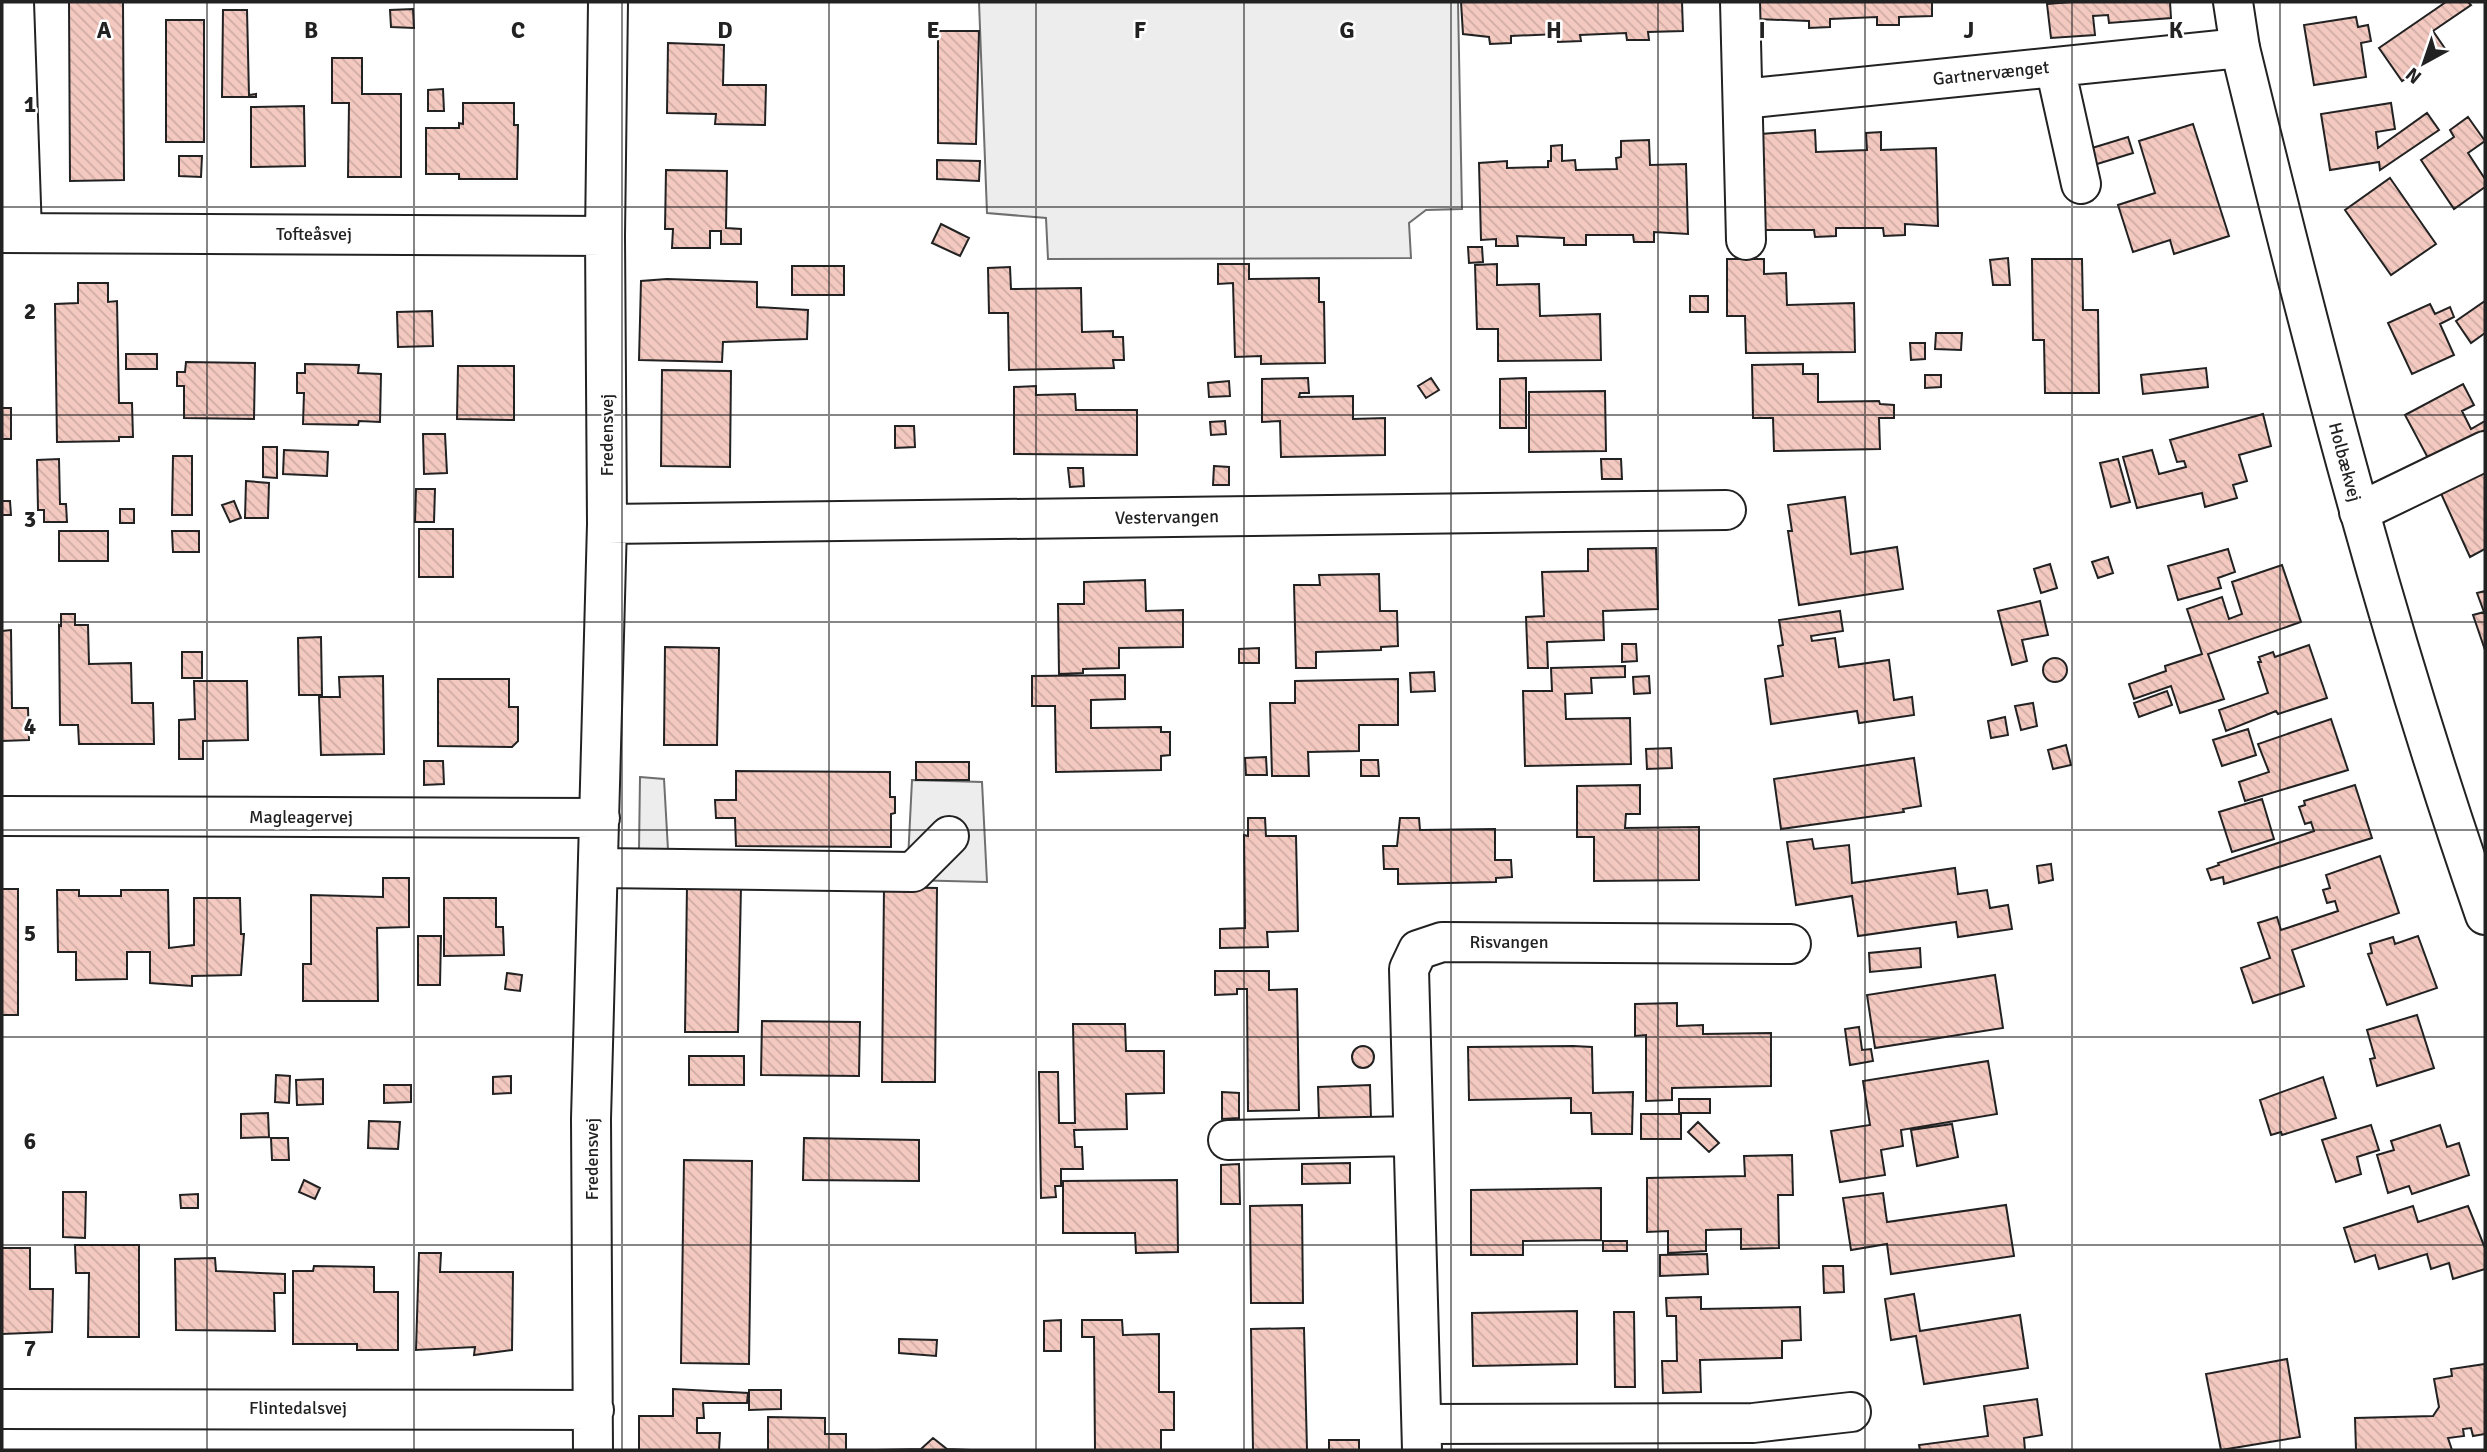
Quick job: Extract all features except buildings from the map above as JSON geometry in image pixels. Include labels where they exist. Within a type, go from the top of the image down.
[{"type":"street","name":"Tofteåsvej","points":[[13,2],[12,233],[605,236]]},
{"type":"street","name":"Fredensvej","points":[[593,1450],[591,1119],[600,868],[607,524],[605,236],[608,2]]},
{"type":"street","points":[[1740,2],[1746,240]]},
{"type":"street","name":"Holbækvej","points":[[2233,2],[2240,48],[2307,325],[2359,512],[2451,818],[2485,915]]},
{"type":"street","name":"Gartnervænget","points":[[1742,99],[2240,48]]},
{"type":"street","points":[[2055,66],[2081,184]]},
{"type":"street","points":[[2359,512],[2485,451]]},
{"type":"street","name":"Vestervangen","points":[[607,524],[1726,510]]},
{"type":"street","name":"Magleagervej","points":[[2,816],[600,818]]},
{"type":"street","points":[[600,868],[913,872],[950,836]]},
{"type":"street","name":"Risvangen","points":[[1791,944],[1442,942],[1418,950],[1409,969],[1422,1437],[1753,1423],[1851,1412]]},
{"type":"street","points":[[1228,1140],[1413,1136]]},
{"type":"street","name":"Flintedalsvej","points":[[2,1409],[594,1410]]},
{"type":"shaded area","points":[[979,2],[1458,2],[1462,209],[1426,210],[1409,223],[1411,258],[1048,259],[1046,218],[987,213]]},
{"type":"shaded area","points":[[640,777],[664,779],[668,850],[639,850]]},
{"type":"shaded area","points":[[912,780],[982,782],[987,882],[907,880]]}]
